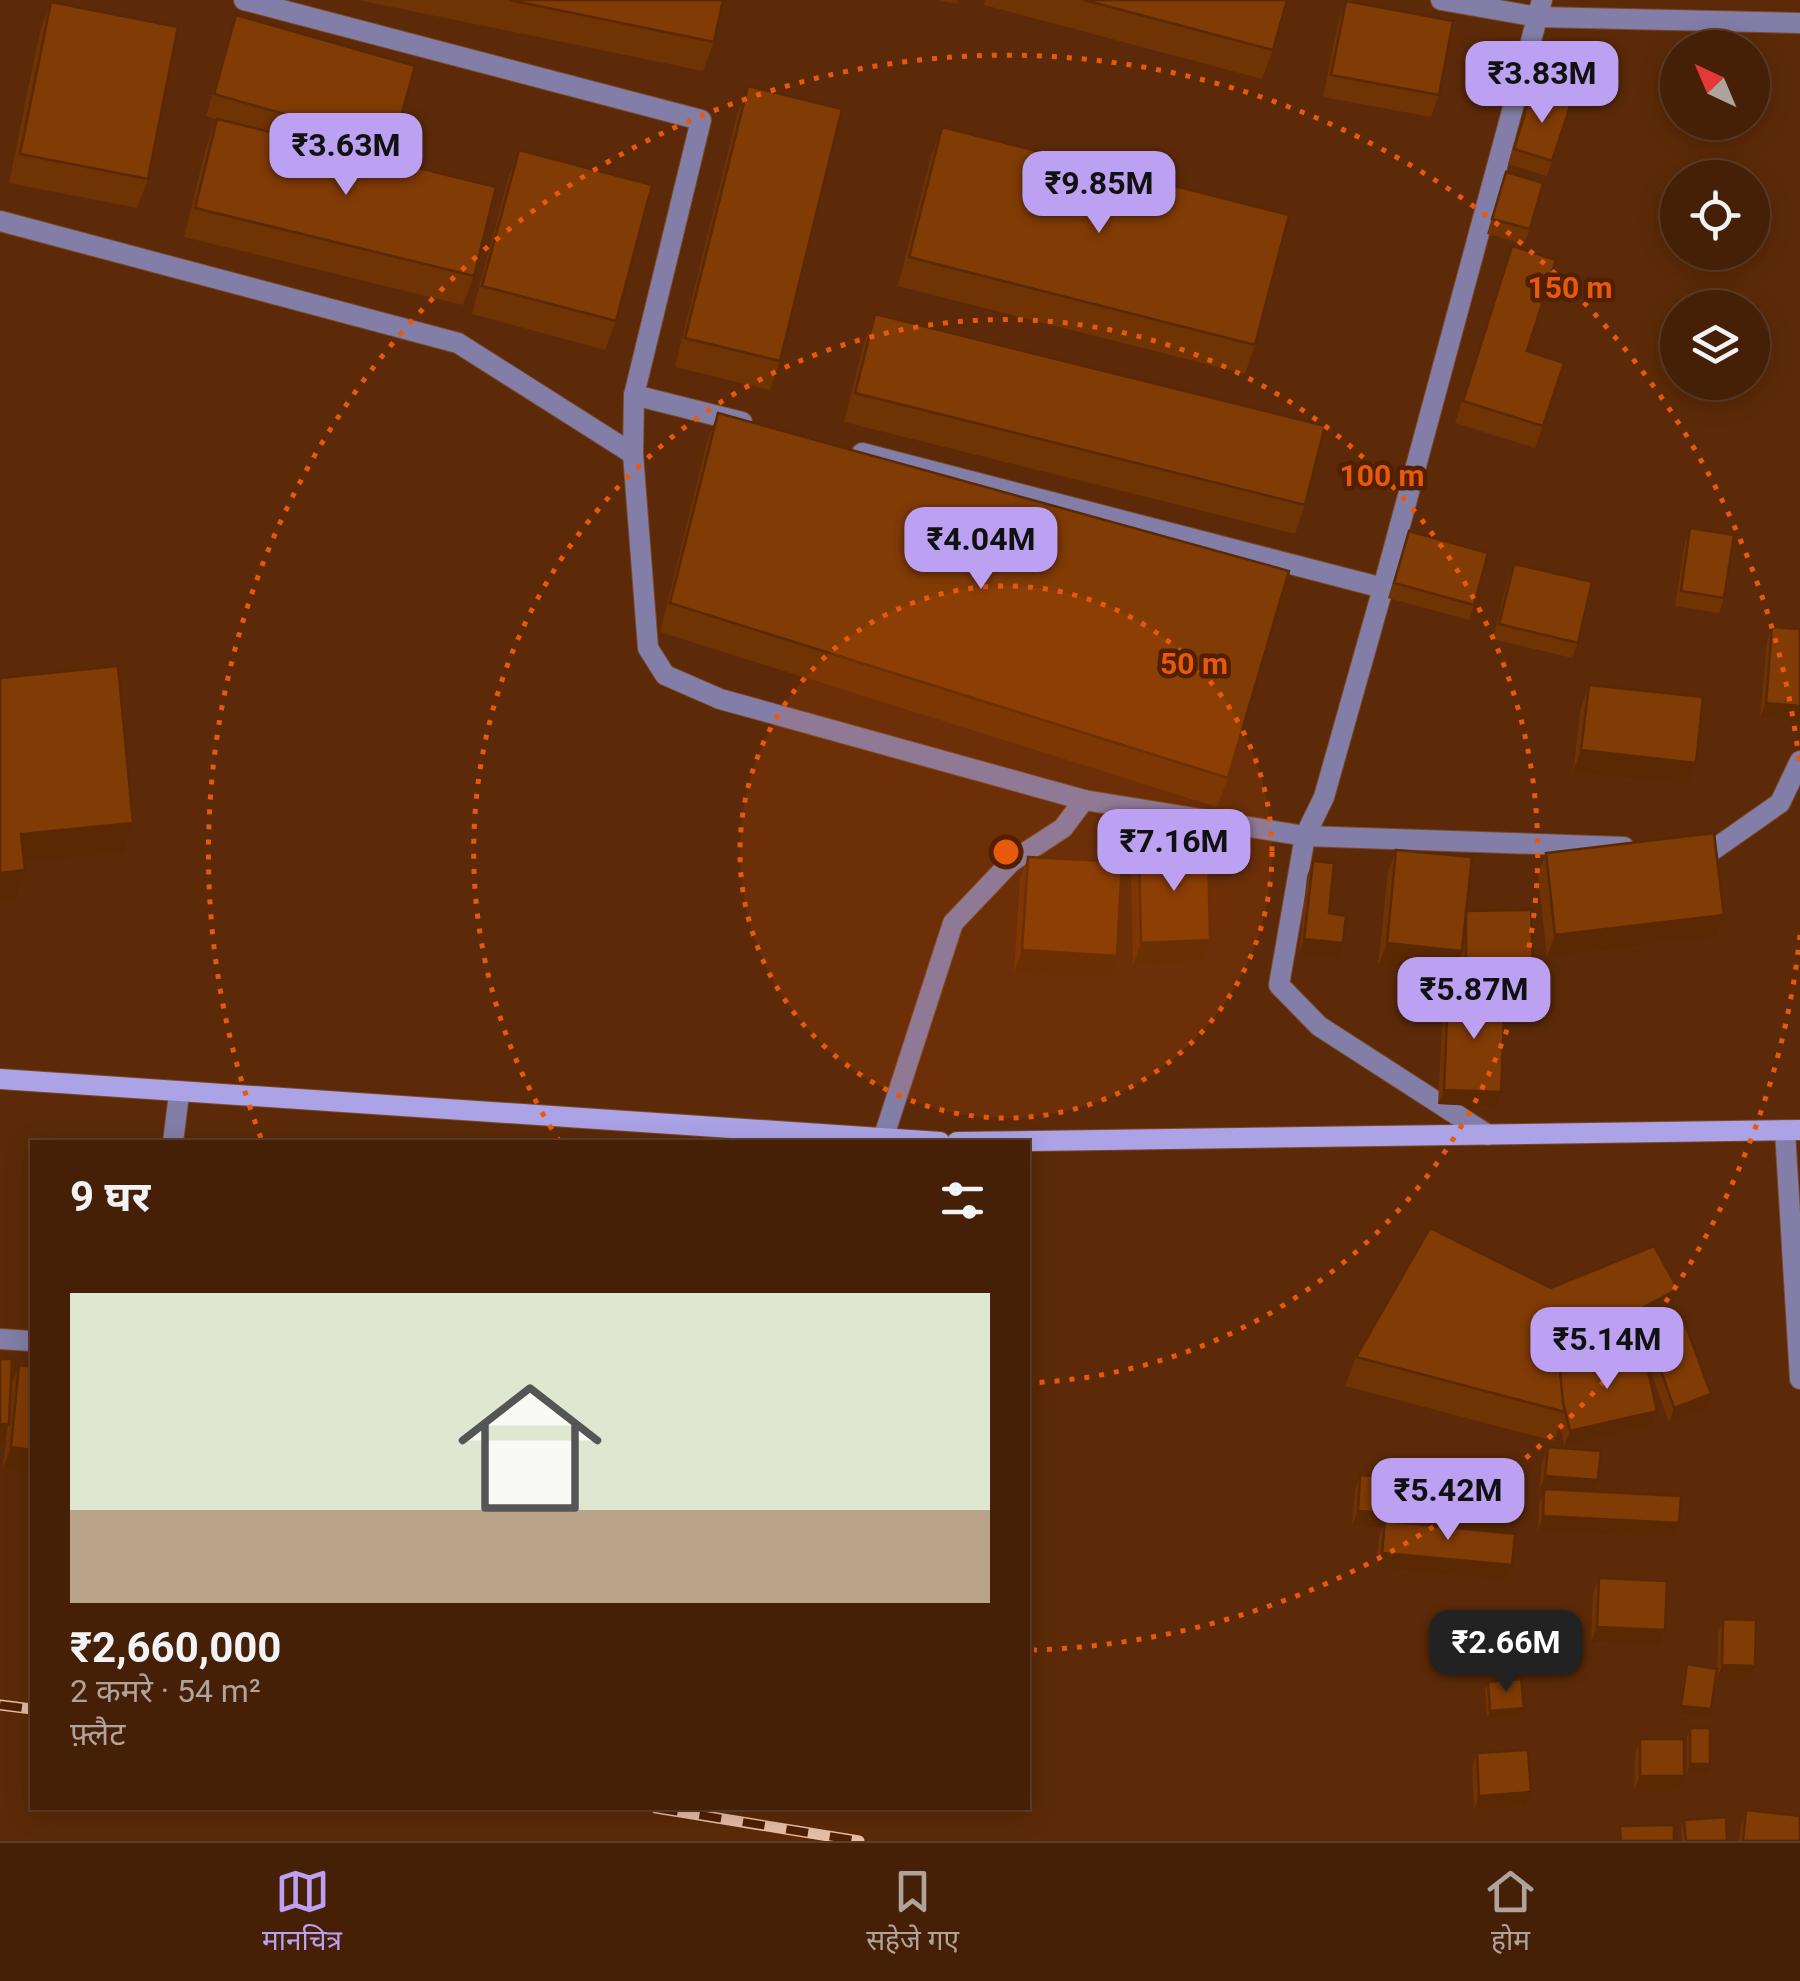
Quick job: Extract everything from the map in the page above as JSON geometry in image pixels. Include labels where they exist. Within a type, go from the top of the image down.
[{"type":"street","points":[[244,0],[701,120],[634,394],[634,454],[648,648],[666,675],[720,699],[1084,800],[1304,836],[1713,850],[1780,803],[1800,762]]},
{"type":"street","points":[[1441,0],[1800,22]]},
{"type":"street","points":[[1488,1135],[1319,1026],[1279,985],[1304,836],[1324,798],[1540,9]]},
{"type":"street","points":[[0,221],[458,343],[634,454]]},
{"type":"street","points":[[634,394],[768,429]]},
{"type":"street","points":[[845,449],[1383,588]]},
{"type":"street","points":[[882,1139],[953,923],[1011,862],[1064,828],[1084,800]]},
{"type":"street","points":[[0,1079],[901,1140]]},
{"type":"street","points":[[174,1140],[178,1094]]},
{"type":"street","points":[[1030,1141],[1792,1131],[1800,1379]]},
{"type":"street","points":[[0,1338],[30,1341]]},
{"type":"building","points":[[509,0],[723,0],[714,42]]},
{"type":"building","points":[[1084,0],[1287,0],[1273,50]]},
{"type":"building","points":[[1346,1],[1453,21],[1439,95],[1331,75]]},
{"type":"building","points":[[51,2],[178,27],[148,179],[20,154]]},
{"type":"building","points":[[236,15],[415,66],[393,145],[214,94]]},
{"type":"building","points":[[748,86],[842,109],[780,361],[685,338]]},
{"type":"building","points":[[1532,91],[1571,104],[1552,161],[1514,149]]},
{"type":"building","points":[[217,119],[496,187],[474,276],[195,208]]},
{"type":"building","points":[[942,127],[1289,215],[1255,345],[909,257]]},
{"type":"building","points":[[519,150],[652,185],[616,321],[482,286]]},
{"type":"building","points":[[1506,172],[1543,183],[1530,229],[1492,219]]},
{"type":"building","points":[[1512,246],[1556,260],[1527,351],[1564,363],[1543,426],[1463,401]]},
{"type":"building","points":[[875,314],[1325,426],[1305,505],[855,393]]},
{"type":"building","points":[[718,413],[1289,571],[1228,778],[670,603]]},
{"type":"building","points":[[1690,528],[1734,535],[1724,598],[1681,591]]},
{"type":"building","points":[[1409,531],[1488,553],[1474,605],[1394,583]]},
{"type":"building","points":[[1514,564],[1592,582],[1578,643],[1499,624]]},
{"type":"building","points":[[1772,627],[1800,629],[1800,706],[1766,703]]},
{"type":"building","points":[[118,666],[133,823],[21,834],[25,870],[0,873],[0,678]]},
{"type":"building","points":[[1589,685],[1703,697],[1696,763],[1581,750]]},
{"type":"building","points":[[1714,833],[1724,915],[1555,935],[1546,853]]},
{"type":"building","points":[[1208,846],[1210,940],[1141,943],[1139,848]]},
{"type":"building","points":[[1396,850],[1472,857],[1462,951],[1387,943]]},
{"type":"building","points":[[1028,857],[1122,862],[1117,956],[1022,950]]},
{"type":"building","points":[[1313,861],[1334,863],[1329,913],[1346,916],[1343,943],[1304,939]]},
{"type":"building","points":[[1531,910],[1533,978],[1466,980],[1466,911]]},
{"type":"building","points":[[1448,992],[1505,994],[1501,1092],[1444,1090]]},
{"type":"building","points":[[1430,1228],[1551,1288],[1654,1246],[1678,1289],[1558,1352],[1565,1412],[1356,1357]]},
{"type":"building","points":[[1683,1318],[1711,1394],[1674,1408],[1647,1331]]},
{"type":"building","points":[[1644,1353],[1657,1411],[1570,1431],[1560,1371]]},
{"type":"building","points":[[0,1359],[12,1359],[9,1424],[0,1424]]},
{"type":"building","points":[[19,1365],[30,1367],[30,1450],[11,1447]]},
{"type":"building","points":[[1548,1447],[1601,1451],[1598,1480],[1545,1476]]},
{"type":"building","points":[[1360,1475],[1519,1486],[1516,1522],[1358,1511]]},
{"type":"building","points":[[1544,1489],[1681,1496],[1679,1523],[1543,1516]]},
{"type":"building","points":[[1385,1521],[1515,1534],[1512,1565],[1382,1553]]},
{"type":"building","points":[[1599,1578],[1667,1581],[1665,1630],[1597,1627]]},
{"type":"building","points":[[1723,1619],[1756,1620],[1755,1666],[1722,1665]]},
{"type":"building","points":[[1687,1664],[1717,1669],[1711,1709],[1681,1706]]},
{"type":"building","points":[[1521,1679],[1524,1708],[1490,1711],[1488,1682]]},
{"type":"building","points":[[1690,1728],[1710,1728],[1710,1764],[1690,1764]]},
{"type":"building","points":[[1640,1739],[1684,1739],[1684,1776],[1640,1776]]},
{"type":"building","points":[[1528,1750],[1531,1792],[1479,1796],[1477,1753]]},
{"type":"building","points":[[1746,1810],[1800,1816],[1800,1841],[1743,1841]]},
{"type":"building","points":[[1726,1817],[1727,1841],[1686,1841],[1684,1820]]},
{"type":"building","points":[[1674,1825],[1674,1841],[1621,1841],[1620,1826]]},
{"type":"railway","points":[[0,1705],[30,1709]]},
{"type":"railway","points":[[668,1810],[859,1841]]}]
